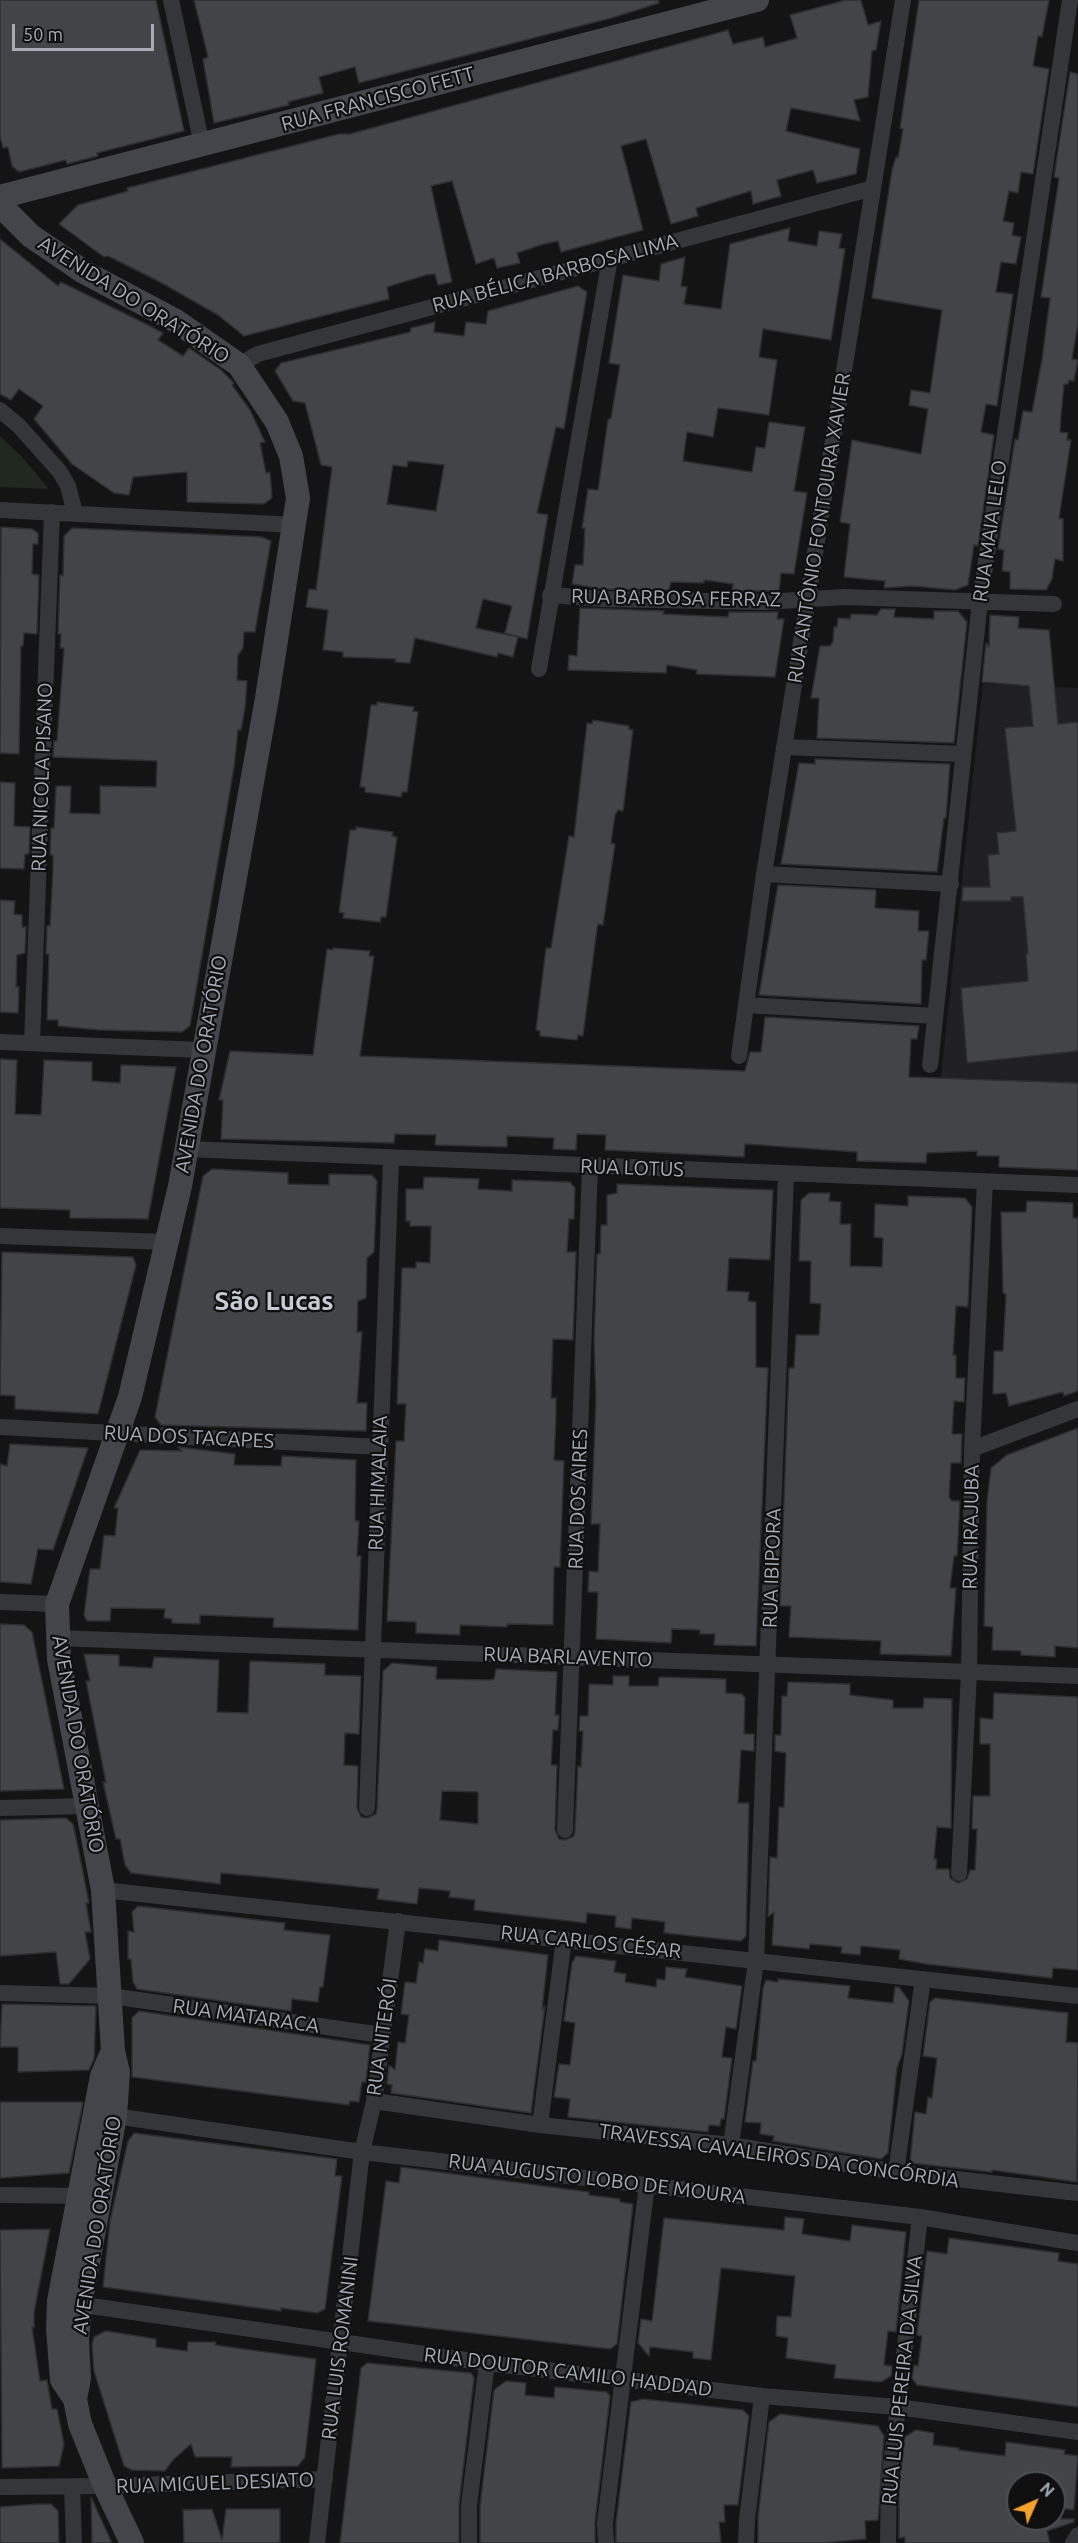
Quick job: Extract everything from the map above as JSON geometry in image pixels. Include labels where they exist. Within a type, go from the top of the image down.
[{"type":"main road","name":"RUA FRANCISCO FETT","points":[[0,197],[757,0]]},
{"type":"main road","name":"AVENIDA DO ORATÓRIO","points":[[0,205],[31,236],[84,272],[176,321],[239,365],[277,422],[291,456],[298,498],[296,525],[267,698],[202,1050],[187,1149],[130,1397],[57,1604],[57,1638],[65,1691],[89,1806],[103,1890],[113,2051],[118,2072],[115,2116],[89,2196]]},
{"type":"main road","name":"AVENIDA DO ORATÓRIO","points":[[113,2051],[102,2076],[89,2196],[69,2303],[77,2339],[79,2378],[75,2399],[80,2424],[105,2486],[132,2543]]},
{"type":"street","points":[[171,0],[202,145]]},
{"type":"street","name":"RUA ANTÔNIO FONTOURA XAVIER","points":[[739,1056],[764,874],[903,0]]},
{"type":"street","name":"RUA MAIA LELO","points":[[930,1065],[980,601],[1070,0]]},
{"type":"street","name":"RUA BÉLICA BARBOSA LIMA","points":[[239,365],[258,354],[873,188]]},
{"type":"street","points":[[539,669],[610,258]]},
{"type":"street","points":[[0,410],[19,426],[60,472],[68,486],[75,513]]},
{"type":"street","points":[[0,510],[296,525]]},
{"type":"street","name":"RUA NICOLA PISANO","points":[[32,1043],[52,512]]},
{"type":"street","name":"RUA BARBOSA FERRAZ","points":[[550,595],[614,599],[808,600],[844,597],[1054,604]]},
{"type":"street","points":[[785,747],[963,754]]},
{"type":"street","points":[[764,874],[951,884]]},
{"type":"street","points":[[746,1005],[935,1016]]},
{"type":"street","points":[[0,1042],[202,1050]]},
{"type":"street","name":"RUA LOTUS","points":[[187,1149],[1078,1185]]},
{"type":"street","name":"RUA HIMALAIA","points":[[367,1808],[391,1159]]},
{"type":"street","name":"RUA DOS AIRES","points":[[565,1830],[590,1167]]},
{"type":"street","name":"RUA IBIPORA","points":[[731,2145],[756,1961],[786,1174]]},
{"type":"street","name":"RUA IRAJUBA","points":[[959,1873],[969,1672],[972,1449],[985,1181]]},
{"type":"street","points":[[0,1236],[165,1242]]},
{"type":"street","points":[[972,1449],[1078,1409]]},
{"type":"street","name":"RUA DOS TACAPES","points":[[0,1427],[379,1447]]},
{"type":"street","points":[[0,1602],[57,1604]]},
{"type":"street","name":"RUA BARLAVENTO","points":[[57,1638],[1078,1676]]},
{"type":"street","points":[[0,1808],[89,1806]]},
{"type":"street","name":"RUA CARLOS CÉSAR","points":[[103,1890],[1078,1996]]},
{"type":"street","name":"RUA NITERÓI","points":[[362,2152],[374,2102],[398,1921]]},
{"type":"street","points":[[540,2126],[564,1939]]},
{"type":"street","points":[[896,2172],[923,1979]]},
{"type":"street","name":"RUA MATARACA","points":[[0,1993],[111,1996],[382,2035]]},
{"type":"street","name":"TRAVESSA CAVALEIROS DA CONCÓRDIA","points":[[374,2102],[540,2126],[731,2145],[896,2172],[1078,2193]]},
{"type":"street","name":"RUA AUGUSTO LOBO DE MOURA","points":[[115,2116],[362,2152],[920,2217],[1078,2243]]},
{"type":"street","name":"RUA LUIS ROMANINI","points":[[317,2543],[362,2152]]},
{"type":"street","points":[[606,2543],[605,2523],[647,2184]]},
{"type":"street","points":[[0,2195],[89,2196]]},
{"type":"street","name":"RUA LUIS PEREIRA DA SILVA","points":[[888,2543],[889,2484],[920,2217]]},
{"type":"street","name":"RUA DOUTOR CAMILO HADDAD","points":[[69,2303],[487,2363],[762,2396],[898,2407],[1078,2432]]},
{"type":"street","points":[[469,2543],[470,2505],[487,2363]]},
{"type":"street","points":[[746,2543],[762,2396]]},
{"type":"street","name":"RUA MIGUEL DESIATO","points":[[0,2487],[325,2479]]},
{"type":"street","points":[[72,2487],[74,2543]]},
{"type":"street","points":[[1073,2543],[1078,2535]]},
{"type":"shaded area","points":[[0,436],[22,457],[49,489],[0,487]]},
{"type":"shaded area","points":[[983,684],[1078,688],[1078,1084],[941,1078]]},
{"type":"building","points":[[0,0],[156,0],[184,131],[97,153],[98,156],[67,164],[66,160],[19,172],[12,166],[8,147],[3,148],[0,136]]},
{"type":"building","points":[[194,0],[658,0],[659,3],[615,17],[359,83],[355,67],[319,77],[323,93],[288,102],[289,105],[214,123],[203,59],[208,57]]},
{"type":"building","points":[[846,0],[861,0],[868,25],[881,21],[876,50],[872,51],[868,97],[854,100],[860,121],[791,108],[786,131],[860,149],[856,174],[817,183],[813,170],[777,180],[781,196],[753,204],[751,191],[696,208],[698,216],[671,224],[646,139],[621,146],[643,230],[561,252],[558,241],[544,244],[517,253],[520,263],[497,268],[494,258],[476,264],[452,181],[431,186],[452,282],[438,285],[435,274],[426,275],[387,287],[389,299],[244,336],[218,315],[160,282],[108,256],[104,257],[59,224],[78,205],[128,191],[127,188],[339,134],[350,134],[728,30],[733,44],[763,37],[765,47],[797,38],[790,15]]},
{"type":"building","points":[[919,0],[1049,0],[1042,37],[1038,36],[1033,66],[1049,69],[1033,174],[1021,172],[1018,193],[1009,191],[1003,221],[1014,223],[1012,235],[1021,237],[1016,264],[1001,262],[996,292],[1013,294],[997,406],[986,404],[981,432],[994,435],[978,546],[974,545],[968,585],[955,590],[913,586],[884,588],[885,581],[844,577],[850,524],[840,522],[852,440],[921,454],[928,409],[909,405],[911,390],[930,393],[942,310],[872,298],[892,170],[896,157],[898,158],[903,129],[900,128]]},
{"type":"building","points":[[1070,72],[1078,74],[1078,323],[1072,359],[1078,360],[1074,381],[1069,380],[1068,384],[1064,384],[1061,416],[1060,432],[1068,433],[1067,440],[1071,440],[1059,518],[1063,519],[1063,561],[1055,559],[1052,579],[1046,590],[1010,589],[1010,572],[1002,571],[1004,550],[998,549],[1015,439],[1018,440],[1023,411],[1032,412],[1042,360],[1050,298],[1041,297],[1059,178],[1054,177]]},
{"type":"building","points":[[790,228],[788,241],[817,246],[819,231],[842,234],[839,248],[845,249],[831,340],[763,329],[759,357],[777,360],[769,415],[718,408],[713,437],[687,432],[683,461],[752,472],[756,447],[765,448],[769,422],[805,427],[794,491],[807,493],[794,574],[781,573],[779,591],[732,591],[733,584],[704,580],[704,583],[671,582],[669,590],[603,589],[572,584],[575,565],[583,565],[585,528],[582,528],[588,489],[598,490],[608,420],[611,418],[620,365],[609,363],[623,275],[659,281],[661,264],[685,257],[681,286],[687,287],[684,304],[721,309],[730,244]]},
{"type":"building","points":[[0,239],[58,286],[61,282],[150,326],[163,333],[158,340],[183,356],[189,348],[221,370],[234,383],[232,385],[250,410],[265,442],[260,443],[266,473],[270,472],[272,498],[264,504],[187,502],[187,472],[133,477],[129,495],[114,493],[72,464],[34,419],[43,406],[19,389],[11,400],[0,394]]},
{"type":"building","points":[[578,286],[587,292],[564,429],[556,427],[537,513],[548,515],[527,639],[505,633],[512,606],[483,599],[476,628],[518,637],[513,657],[498,653],[497,657],[415,638],[410,663],[395,662],[396,659],[343,657],[343,652],[323,650],[328,610],[306,607],[309,589],[316,590],[332,467],[321,465],[305,403],[293,401],[275,371],[281,363],[410,332],[411,328],[435,322],[434,332],[464,336],[466,322],[486,324],[488,311]],"holes":[[[408,461],[444,465],[436,511],[387,504],[393,465],[407,467]]]},
{"type":"building","points":[[1,527],[32,529],[38,533],[38,544],[33,544],[32,574],[39,575],[37,634],[24,633],[23,646],[21,646],[19,754],[0,753]]},
{"type":"building","points":[[72,528],[262,537],[271,541],[255,632],[244,632],[243,648],[238,655],[237,680],[247,681],[245,708],[241,730],[238,730],[234,767],[190,1026],[182,1032],[99,1030],[58,1026],[58,1020],[47,1020],[49,954],[46,954],[47,926],[50,926],[53,870],[53,855],[50,855],[51,828],[54,828],[56,786],[71,786],[70,813],[100,814],[100,786],[156,787],[157,761],[53,757],[54,741],[57,741],[64,648],[60,648],[61,634],[58,634],[60,575],[63,576],[64,536]]},
{"type":"building","points":[[580,608],[664,611],[663,614],[728,617],[729,612],[778,612],[777,619],[784,619],[775,677],[696,674],[697,670],[667,665],[666,673],[568,670],[569,655],[577,656]]},
{"type":"building","points":[[881,609],[895,609],[894,617],[934,619],[934,611],[958,611],[967,622],[954,743],[817,738],[819,698],[811,698],[820,646],[830,646],[833,642],[834,627],[837,627],[838,618],[850,619],[851,614],[877,615]]},
{"type":"building","points":[[990,615],[1019,617],[1018,628],[1049,630],[1058,724],[1078,722],[1078,1051],[967,1063],[961,988],[1028,981],[1023,897],[1011,897],[1011,901],[962,901],[963,887],[990,887],[988,855],[999,854],[997,833],[1016,831],[1005,728],[1033,726],[1029,686],[982,682],[986,643],[989,647]]},
{"type":"building","points":[[377,702],[414,707],[413,711],[418,712],[407,792],[402,792],[401,797],[365,792],[365,787],[360,787],[371,705],[377,705]]},
{"type":"building","points":[[593,720],[629,726],[629,729],[633,730],[623,811],[618,810],[615,815],[611,843],[615,844],[603,925],[598,924],[597,929],[583,1036],[578,1035],[577,1040],[540,1036],[540,1031],[536,1030],[546,948],[551,948],[569,836],[574,837],[587,723],[592,724]]},
{"type":"building","points":[[815,759],[950,764],[946,818],[944,818],[937,872],[781,864],[799,763],[815,764]]},
{"type":"building","points":[[0,782],[15,783],[14,826],[30,827],[29,854],[25,854],[24,869],[0,868]]},
{"type":"building","points":[[356,827],[393,832],[392,836],[397,837],[386,917],[381,917],[380,922],[343,918],[344,913],[339,912],[350,830],[356,830]]},
{"type":"building","points":[[778,885],[876,890],[875,908],[919,911],[918,931],[929,931],[926,960],[922,960],[921,1004],[759,995]]},
{"type":"building","points":[[0,900],[15,901],[14,914],[22,915],[22,927],[26,927],[25,953],[17,955],[18,1013],[0,1012]]},
{"type":"building","points":[[333,948],[370,951],[369,956],[374,956],[360,1056],[745,1071],[750,1052],[761,1052],[765,1017],[919,1026],[917,1039],[911,1039],[909,1077],[1078,1083],[1078,1170],[999,1167],[999,1156],[977,1156],[977,1151],[927,1153],[926,1163],[857,1161],[857,1152],[745,1144],[744,1157],[605,1150],[606,1135],[577,1134],[576,1150],[553,1149],[554,1138],[507,1136],[507,1147],[435,1145],[436,1135],[395,1134],[394,1143],[221,1139],[223,1100],[219,1100],[230,1051],[313,1055],[327,949],[333,950]]},
{"type":"building","points":[[0,1059],[17,1060],[15,1114],[41,1115],[44,1060],[92,1062],[92,1081],[120,1083],[121,1065],[176,1067],[148,1219],[70,1218],[70,1210],[0,1208]]},
{"type":"building","points":[[212,1169],[288,1173],[288,1184],[329,1185],[329,1174],[372,1175],[377,1181],[374,1252],[367,1258],[366,1298],[358,1301],[357,1332],[362,1332],[357,1403],[367,1403],[366,1431],[161,1425],[155,1417],[203,1176]]},
{"type":"building","points":[[424,1177],[479,1179],[478,1189],[512,1191],[512,1180],[570,1182],[575,1188],[574,1219],[569,1219],[567,1252],[576,1252],[573,1340],[553,1339],[551,1398],[556,1398],[554,1460],[564,1461],[560,1567],[554,1567],[553,1625],[507,1624],[507,1627],[460,1625],[460,1635],[416,1633],[416,1622],[387,1621],[396,1441],[404,1441],[406,1404],[397,1404],[402,1268],[416,1268],[416,1262],[430,1263],[431,1226],[410,1226],[410,1221],[406,1221],[406,1189],[423,1189]]},
{"type":"building","points":[[617,1184],[773,1190],[770,1260],[729,1258],[727,1291],[749,1292],[748,1301],[756,1302],[756,1367],[768,1368],[756,1646],[714,1645],[715,1634],[700,1634],[700,1630],[672,1629],[671,1643],[596,1639],[598,1592],[588,1592],[589,1571],[598,1572],[600,1524],[591,1524],[596,1400],[594,1340],[597,1254],[600,1254],[601,1225],[607,1225],[607,1195],[617,1193]]},
{"type":"building","points":[[809,1193],[830,1193],[829,1201],[841,1202],[840,1224],[851,1224],[850,1266],[882,1267],[883,1238],[874,1237],[875,1204],[908,1206],[908,1196],[965,1198],[972,1207],[968,1307],[956,1306],[953,1355],[956,1355],[956,1378],[965,1378],[964,1402],[954,1401],[952,1434],[962,1434],[961,1463],[951,1463],[949,1497],[952,1501],[960,1501],[957,1556],[954,1556],[950,1588],[956,1588],[951,1656],[880,1654],[881,1641],[789,1637],[791,1606],[780,1606],[789,1368],[794,1368],[796,1335],[819,1335],[821,1304],[810,1303],[811,1261],[799,1261],[801,1200]]},
{"type":"building","points":[[1027,1201],[1073,1203],[1073,1218],[1078,1218],[1078,1391],[1064,1396],[1063,1392],[1009,1406],[1006,1393],[993,1394],[994,1351],[1003,1351],[1006,1294],[1003,1293],[1001,1212],[1026,1212]]},
{"type":"building","points":[[2,1252],[133,1257],[136,1265],[98,1414],[15,1409],[15,1396],[0,1395]]},
{"type":"building","points":[[1078,1428],[1078,1648],[1055,1646],[1055,1657],[1021,1655],[1021,1651],[992,1650],[993,1627],[984,1626],[987,1502],[991,1468],[1007,1455]]},
{"type":"building","points":[[10,1444],[88,1448],[53,1550],[38,1549],[31,1584],[0,1582],[0,1464],[7,1466]]},
{"type":"building","points":[[178,1447],[235,1454],[234,1465],[281,1466],[282,1456],[356,1460],[355,1521],[359,1521],[357,1556],[361,1556],[358,1630],[273,1627],[274,1618],[200,1615],[200,1624],[172,1623],[172,1619],[164,1618],[165,1609],[111,1608],[110,1621],[87,1621],[84,1615],[90,1569],[100,1569],[104,1535],[115,1536],[118,1508],[114,1508],[140,1450],[182,1451]]},
{"type":"building","points":[[0,1624],[24,1625],[32,1632],[64,1789],[0,1791]]},
{"type":"building","points":[[84,1654],[119,1655],[119,1666],[152,1668],[154,1657],[219,1660],[217,1712],[248,1713],[250,1661],[325,1664],[325,1675],[361,1676],[359,1734],[345,1733],[344,1765],[358,1766],[357,1808],[361,1817],[367,1818],[376,1814],[377,1809],[383,1671],[392,1663],[437,1667],[436,1679],[490,1680],[494,1679],[496,1669],[557,1672],[555,1715],[559,1715],[558,1730],[553,1730],[551,1765],[557,1765],[555,1830],[559,1839],[565,1840],[574,1836],[575,1830],[578,1766],[581,1767],[583,1731],[579,1731],[580,1716],[588,1716],[589,1684],[613,1685],[613,1676],[629,1676],[629,1686],[658,1686],[659,1677],[726,1679],[726,1693],[742,1694],[745,1698],[744,1734],[754,1734],[754,1751],[741,1750],[738,1803],[749,1803],[746,1936],[741,1941],[664,1933],[665,1922],[632,1918],[631,1929],[615,1927],[616,1916],[587,1913],[586,1923],[474,1910],[475,1900],[449,1897],[450,1891],[419,1888],[417,1904],[377,1899],[379,1889],[221,1873],[220,1884],[131,1873],[125,1865],[120,1839],[116,1839],[103,1782],[106,1783],[86,1681],[90,1681]],"holes":[[[442,1791],[478,1792],[478,1824],[440,1820]]]},
{"type":"building","points":[[788,1682],[850,1684],[850,1695],[893,1700],[893,1708],[923,1708],[924,1698],[952,1699],[951,1828],[937,1827],[934,1859],[937,1859],[936,1869],[949,1869],[950,1878],[958,1883],[967,1879],[970,1870],[975,1870],[977,1829],[972,1829],[973,1796],[990,1796],[990,1744],[980,1744],[980,1718],[993,1719],[994,1693],[1078,1697],[1078,1970],[1053,1968],[1052,1978],[926,1964],[899,1959],[900,1950],[861,1946],[860,1955],[841,1953],[842,1947],[810,1944],[809,1949],[772,1945],[774,1912],[768,1917],[770,1857],[777,1858],[779,1807],[784,1807],[786,1753],[775,1751],[775,1735],[781,1735],[782,1696],[787,1696]]},
{"type":"building","points":[[66,1818],[73,1824],[89,1903],[86,1903],[91,1932],[85,1932],[90,1959],[69,1984],[60,1984],[56,1952],[0,1956],[0,1820]]},
{"type":"building","points":[[138,1906],[285,1923],[284,1930],[330,1935],[323,1987],[320,1987],[318,2002],[292,1999],[291,2011],[137,1989],[133,1982],[131,1959],[128,1959],[128,1931],[134,1932],[132,1912]]},
{"type":"building","points":[[439,1940],[548,1955],[542,2010],[545,2006],[531,2113],[391,2093],[392,2085],[387,2084],[389,2065],[395,2070],[398,2042],[405,2043],[409,2015],[401,2014],[405,1982],[416,1983],[419,1962],[423,1963],[425,1949],[438,1951]]},
{"type":"building","points":[[576,1956],[616,1961],[614,1972],[626,1974],[625,1982],[656,1987],[657,1979],[665,1980],[666,1967],[687,1969],[685,1977],[742,1986],[736,2029],[726,2027],[722,2057],[732,2058],[724,2119],[721,2119],[720,2126],[709,2125],[708,2132],[568,2117],[570,2099],[554,2097],[559,2064],[570,2065],[575,2023],[564,2021],[572,1963]]},
{"type":"building","points":[[778,1979],[850,1986],[848,1998],[893,2003],[895,1987],[899,1987],[909,2001],[902,2054],[897,2068],[888,2153],[881,2159],[773,2141],[774,2136],[760,2134],[761,2123],[745,2122],[753,2061],[756,2061],[763,1988],[766,1980],[778,1982]]},
{"type":"building","points":[[935,1998],[1068,2013],[1066,2042],[1078,2043],[1077,2182],[992,2170],[992,2172],[910,2163],[915,2112],[926,2114],[928,2097],[932,2098],[937,2058],[923,2056],[930,2002]]},
{"type":"building","points":[[2,2004],[96,2006],[94,2059],[89,2070],[18,2072],[18,2047],[0,2047]]},
{"type":"building","points":[[139,2011],[370,2045],[366,2082],[362,2082],[359,2102],[350,2101],[349,2105],[132,2077],[132,2018]]},
{"type":"building","points":[[0,2102],[83,2102],[69,2173],[0,2178]]},
{"type":"building","points":[[134,2133],[337,2159],[335,2176],[342,2176],[325,2309],[317,2313],[281,2308],[281,2311],[103,2287],[110,2221],[128,2141]]},
{"type":"building","points":[[401,2167],[589,2192],[589,2195],[620,2199],[620,2202],[633,2204],[617,2344],[610,2349],[368,2321],[386,2181],[399,2183]]},
{"type":"building","points":[[785,2217],[804,2219],[802,2234],[850,2241],[852,2225],[906,2232],[896,2332],[888,2331],[884,2365],[892,2366],[891,2376],[881,2382],[834,2378],[836,2365],[786,2358],[788,2338],[776,2336],[777,2316],[791,2317],[795,2276],[721,2268],[711,2360],[693,2358],[693,2352],[650,2347],[649,2356],[638,2343],[641,2319],[652,2321],[664,2218],[784,2230]]},
{"type":"building","points":[[50,2229],[34,2313],[34,2328],[32,2327],[40,2381],[47,2380],[52,2409],[57,2409],[64,2444],[59,2466],[2,2468],[0,2230]]},
{"type":"building","points":[[949,2238],[1059,2253],[1058,2261],[1078,2264],[1078,2407],[917,2385],[912,2378],[914,2365],[918,2366],[922,2336],[917,2335],[927,2251],[947,2254]]},
{"type":"building","points":[[106,2331],[156,2339],[156,2347],[187,2351],[188,2342],[216,2342],[215,2345],[316,2359],[305,2457],[298,2466],[231,2467],[232,2457],[195,2457],[191,2444],[173,2460],[165,2471],[132,2470],[124,2466],[94,2371],[92,2345],[94,2337]]},
{"type":"building","points":[[367,2363],[471,2373],[474,2378],[459,2504],[459,2543],[340,2543],[361,2368]]},
{"type":"building","points":[[506,2381],[526,2383],[525,2395],[554,2398],[555,2387],[607,2392],[610,2396],[595,2522],[595,2543],[480,2543],[480,2506],[494,2390]]},
{"type":"building","points":[[643,2399],[743,2410],[749,2416],[738,2505],[724,2505],[725,2522],[719,2522],[721,2543],[616,2543],[616,2523],[631,2402]]},
{"type":"building","points":[[780,2414],[878,2426],[884,2436],[878,2520],[865,2521],[866,2539],[823,2543],[758,2543],[758,2517],[769,2422]]},
{"type":"building","points":[[916,2430],[934,2433],[933,2445],[1005,2456],[1006,2442],[1065,2450],[1064,2454],[1078,2456],[1074,2510],[1066,2509],[1066,2471],[1006,2471],[1006,2531],[1047,2531],[1050,2543],[905,2543],[905,2537],[899,2538],[899,2485],[905,2437]]},
{"type":"building","points":[[91,2497],[112,2543],[92,2543]]},
{"type":"building","points":[[51,2504],[58,2511],[59,2543],[0,2543],[0,2507]]},
{"type":"building","points":[[212,2509],[222,2540],[226,2509],[280,2509],[280,2543],[184,2543],[183,2510]]},
{"type":"building","points":[[1066,2519],[1074,2519],[1074,2522],[1066,2525]]},
{"type":"district","name":"São Lucas","points":[[274,1301]]}]
